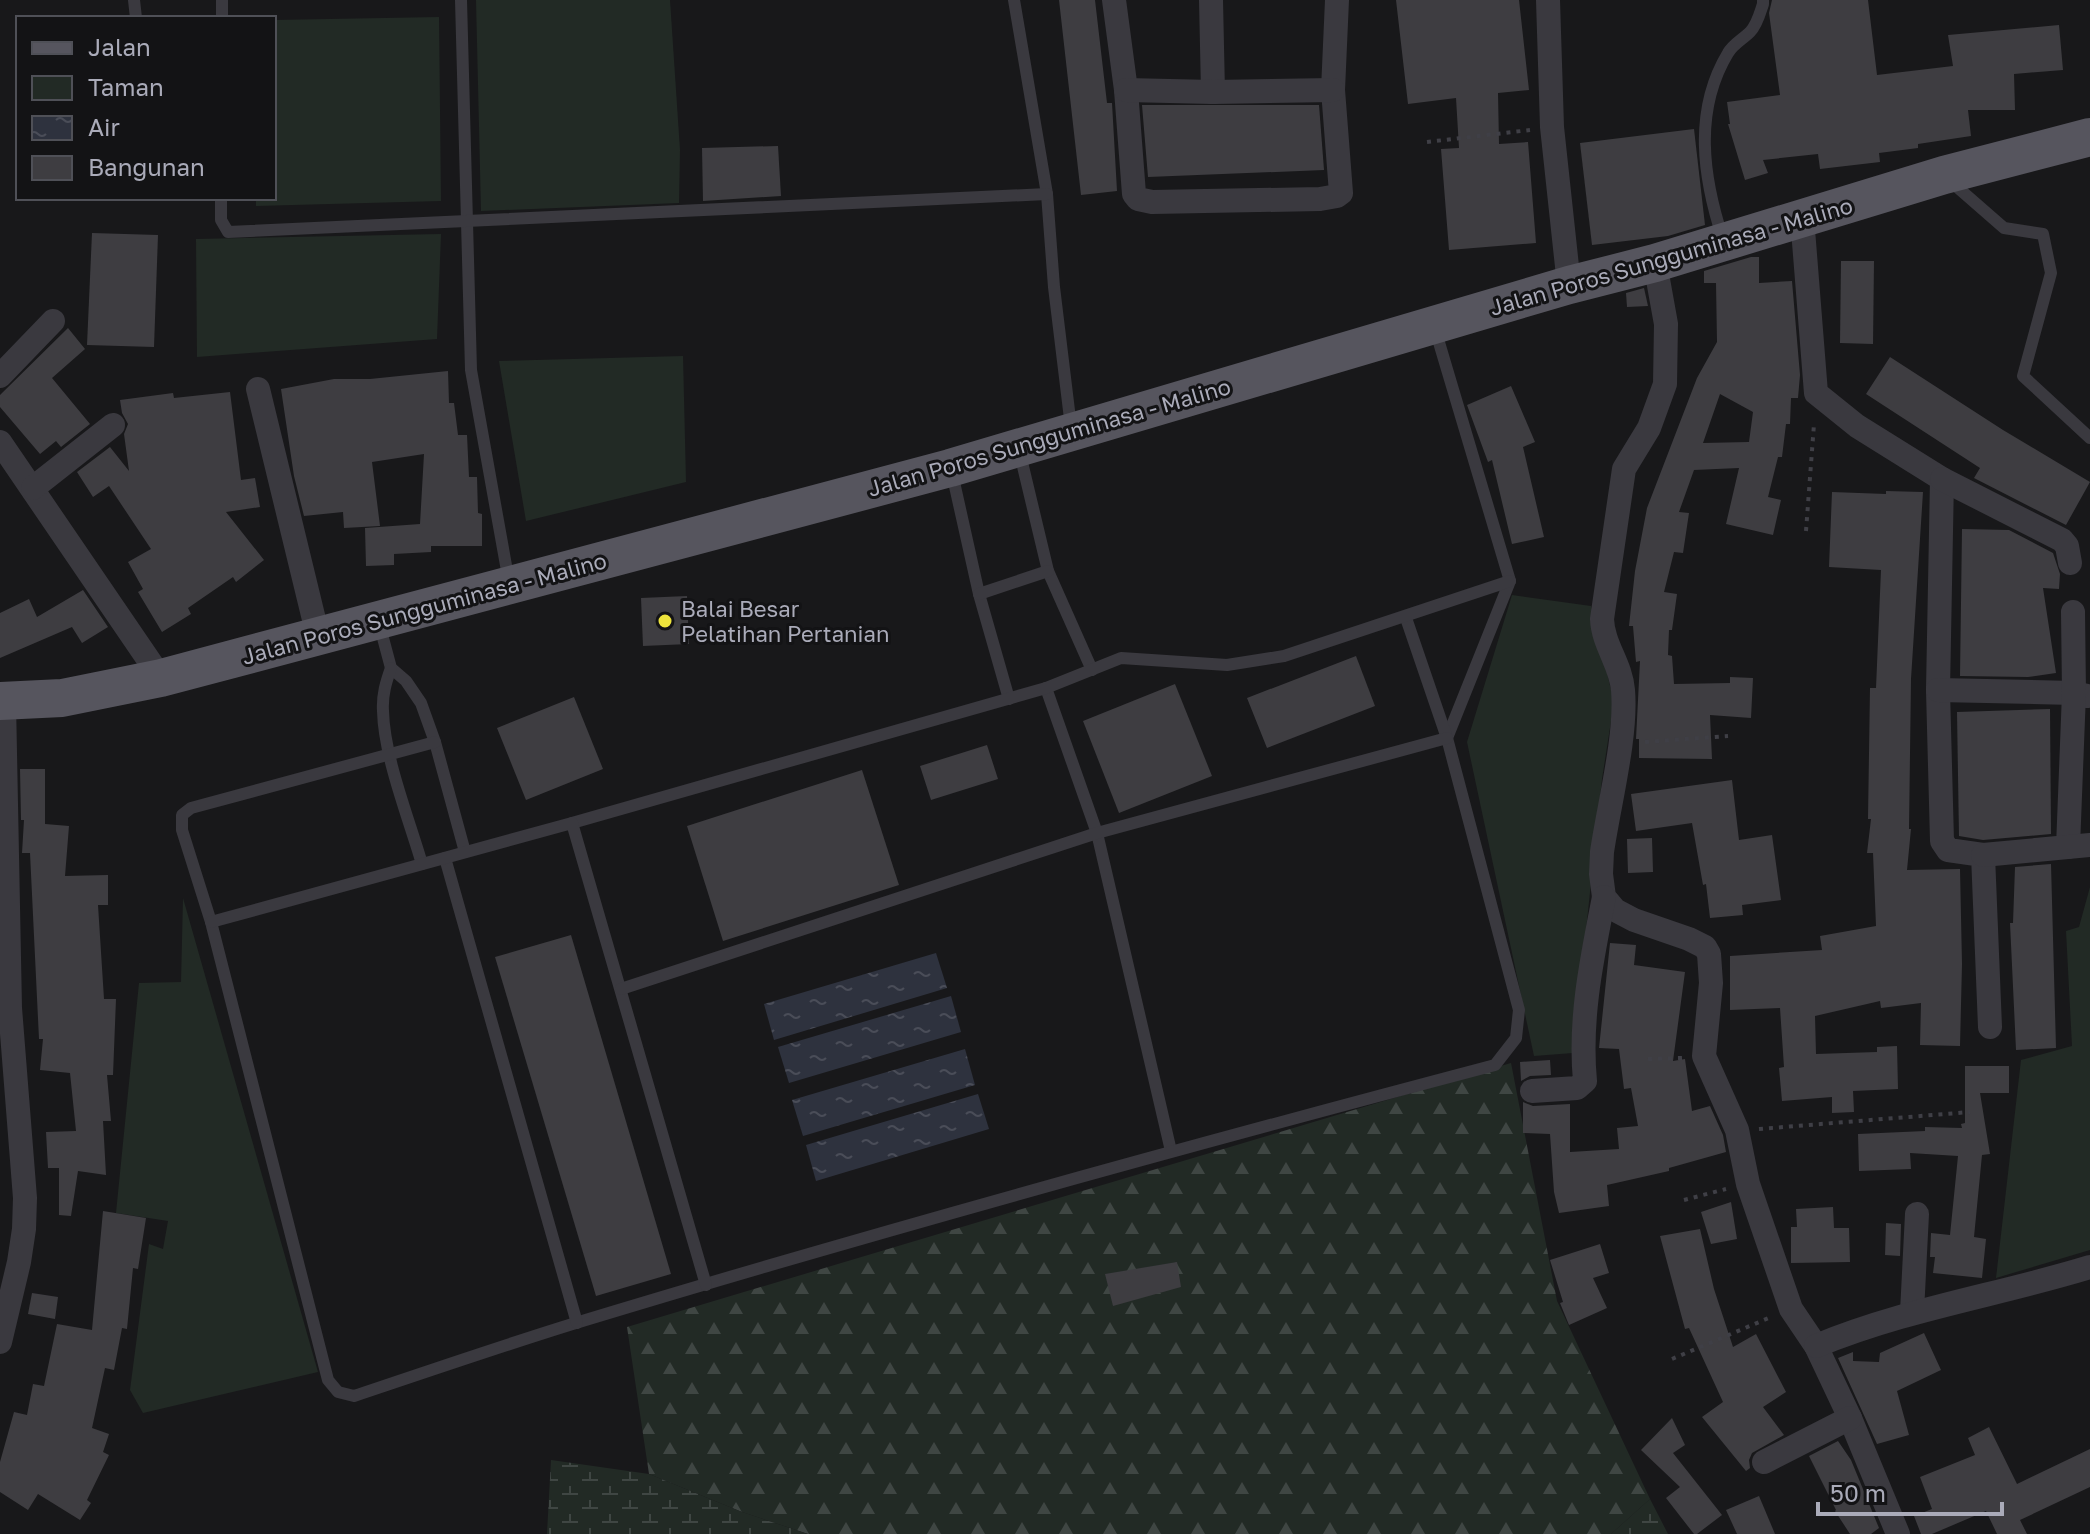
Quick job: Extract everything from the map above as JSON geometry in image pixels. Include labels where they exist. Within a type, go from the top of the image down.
[{"type":"main road","name":"Jalan Poros Sungguminasa - Malino","points":[[2,702],[62,698],[161,678],[950,468],[1569,285],[1655,263],[1944,175],[2090,137]]},
{"type":"street","points":[[1114,0],[1126,90],[1134,194],[1138,199],[1152,202],[1320,199],[1341,193],[1333,90],[1337,0]]},
{"type":"street","points":[[1211,0],[1213,92]]},
{"type":"street","points":[[1548,0],[1552,127],[1569,285]]},
{"type":"street","points":[[1126,90],[1333,90]]},
{"type":"street","points":[[1802,217],[1816,393],[1857,426],[1942,479],[2062,540],[2069,552],[2070,563]]},
{"type":"street","points":[[1532,1091],[1577,1088],[1585,1081],[1586,994],[1604,897],[1602,852],[1619,743],[1623,689],[1618,666],[1602,634],[1602,619],[1624,469],[1649,428],[1665,384],[1666,324],[1655,263]]},
{"type":"street","points":[[0,376],[53,321]]},
{"type":"street","points":[[258,389],[318,636]]},
{"type":"street","points":[[33,488],[113,425]]},
{"type":"street","points":[[0,442],[161,678]]},
{"type":"street","points":[[1942,479],[1938,690],[1942,841],[1948,850],[1983,855],[2079,846],[2082,695],[2073,612]]},
{"type":"street","points":[[1938,690],[2082,695]]},
{"type":"street","points":[[0,1342],[19,1262],[25,1213],[10,1008],[2,702]]},
{"type":"street","points":[[1983,855],[1990,1027]]},
{"type":"street","points":[[1604,897],[1623,915],[1689,939],[1705,947],[1709,954],[1711,983],[1704,1056],[1737,1130],[1748,1184],[1791,1309],[1816,1346],[1898,1534]]},
{"type":"street","points":[[1912,1312],[1917,1214]]},
{"type":"street","points":[[1816,1346],[1912,1312],[2090,1267]]},
{"type":"street","points":[[1764,1462],[1850,1418]]},
{"type":"lane","points":[[461,0],[471,370],[509,585]]},
{"type":"lane","points":[[1014,0],[1047,194],[1054,287],[1071,430]]},
{"type":"lane","points":[[1724,242],[1707,184],[1704,154],[1706,121],[1712,91],[1729,50],[1753,29],[1763,0]]},
{"type":"lane","points":[[1944,175],[2004,228],[2043,234],[2051,273],[2023,376],[2090,438]]},
{"type":"lane","points":[[221,200],[221,220],[228,232],[1047,194]]},
{"type":"lane","points":[[1434,327],[1510,581],[1447,738]]},
{"type":"lane","points":[[1018,447],[1048,571],[1092,670]]},
{"type":"lane","points":[[950,468],[979,594],[1009,699]]},
{"type":"lane","points":[[979,594],[1048,571]]},
{"type":"lane","points":[[211,922],[1009,699],[1121,658],[1227,665],[1284,656],[1510,581]]},
{"type":"lane","points":[[435,742],[191,808],[182,815],[182,830],[211,922],[328,1380],[338,1392],[354,1396],[577,1323],[706,1285],[1171,1151],[1495,1065],[1516,1038],[1519,1010],[1447,738],[1406,618]]},
{"type":"lane","points":[[378,620],[391,668],[406,681],[421,703],[465,852]]},
{"type":"lane","points":[[391,668],[384,686],[383,712],[390,754],[422,864]]},
{"type":"lane","points":[[1046,688],[1097,833],[1171,1151]]},
{"type":"lane","points":[[621,989],[1097,833],[1447,738]]},
{"type":"lane","points":[[572,823],[706,1285]]},
{"type":"lane","points":[[445,858],[577,1323]]},
{"type":"path","points":[[1427,142],[1552,127]]},
{"type":"path","points":[[1806,531],[1816,393]]},
{"type":"path","points":[[1619,743],[1728,736]]},
{"type":"path","points":[[1648,1059],[1704,1056]]},
{"type":"path","points":[[1737,1130],[1970,1112]]},
{"type":"path","points":[[1684,1200],[1748,1184]]},
{"type":"path","points":[[1672,1359],[1791,1309]]},
{"type":"green space","points":[[476,0],[670,0],[680,150],[679,203],[481,211]]},
{"type":"green space","points":[[439,17],[441,201],[256,206],[256,200],[276,200],[276,20]]},
{"type":"green space","points":[[441,234],[437,339],[197,357],[196,239]]},
{"type":"green space","points":[[683,356],[686,482],[526,521],[499,361]]},
{"type":"green space","points":[[1512,595],[1591,606],[1614,702],[1602,779],[1573,1053],[1534,1056],[1467,742]]},
{"type":"green space","points":[[2090,887],[2090,1250],[1996,1278],[2021,1060],[2072,1046],[2066,931],[2079,927]]},
{"type":"green space","points":[[183,898],[318,1372],[143,1413],[130,1390],[149,1244],[163,1249],[168,1221],[116,1213],[139,983],[181,982]]},
{"type":"green space","points":[[1511,1063],[1557,1301],[1650,1499],[1611,1534],[808,1534],[742,1512],[649,1474],[627,1327]]},
{"type":"green space","points":[[551,1460],[649,1474],[742,1512],[808,1534],[547,1534]]},
{"type":"green space","points":[[1650,1499],[1668,1534],[1611,1534]]},
{"type":"water","points":[[936,953],[947,988],[774,1040],[764,1004]]},
{"type":"water","points":[[951,996],[961,1032],[789,1083],[778,1047]]},
{"type":"water","points":[[965,1049],[975,1085],[803,1136],[792,1100]]},
{"type":"water","points":[[978,1094],[989,1129],[816,1181],[806,1145]]},
{"type":"building","points":[[1059,0],[1095,0],[1107,103],[1112,103],[1117,191],[1081,195]]},
{"type":"building","points":[[1396,0],[1519,0],[1529,90],[1498,93],[1499,144],[1528,142],[1536,243],[1449,250],[1441,149],[1459,148],[1456,98],[1408,104]]},
{"type":"building","points":[[1772,0],[1868,0],[1877,75],[1953,66],[1948,35],[2059,25],[2063,70],[2014,74],[2015,110],[1968,110],[1971,136],[1879,153],[1880,162],[1820,169],[1818,154],[1763,160],[1768,173],[1745,180],[1728,124],[1727,102],[1780,95],[1769,13]]},
{"type":"building","points":[[1142,105],[1319,105],[1324,170],[1148,177]]},
{"type":"building","points":[[1694,129],[1705,225],[1668,236],[1592,245],[1580,143]]},
{"type":"building","points":[[778,146],[781,196],[703,201],[702,148]]},
{"type":"building","points":[[92,233],[158,235],[154,347],[87,345]]},
{"type":"building","points":[[1759,257],[1759,283],[1792,281],[1800,375],[1798,398],[1791,398],[1790,424],[1786,424],[1782,457],[1778,457],[1768,497],[1781,500],[1773,535],[1726,524],[1739,468],[1694,470],[1679,512],[1689,513],[1683,553],[1674,552],[1664,592],[1677,594],[1672,630],[1669,630],[1668,655],[1672,656],[1674,684],[1730,683],[1730,677],[1753,678],[1751,718],[1710,715],[1712,759],[1639,758],[1639,739],[1636,739],[1640,661],[1636,662],[1633,626],[1629,626],[1635,571],[1647,508],[1697,378],[1717,342],[1716,283],[1704,283],[1704,271]],"holes":[[[1720,394],[1753,412],[1749,442],[1703,443]]]},
{"type":"building","points":[[1841,261],[1874,261],[1873,344],[1840,343]]},
{"type":"building","points":[[1644,288],[1648,306],[1627,307],[1626,293]]},
{"type":"building","points":[[68,328],[85,349],[52,378],[90,424],[61,447],[56,441],[40,454],[0,407],[0,395]]},
{"type":"building","points":[[1890,357],[2090,482],[2066,525],[1974,478],[1980,468],[1866,394]]},
{"type":"building","points":[[448,371],[449,403],[454,403],[458,435],[467,435],[469,477],[477,477],[482,546],[431,546],[431,552],[394,554],[394,565],[366,566],[365,528],[420,524],[424,454],[372,462],[380,526],[344,528],[343,512],[304,516],[294,476],[281,389],[334,379],[370,379]]},
{"type":"building","points":[[1511,386],[1535,442],[1523,447],[1544,537],[1512,544],[1492,460],[1488,462],[1467,405]]},
{"type":"building","points":[[230,392],[241,480],[255,478],[260,507],[226,512],[264,560],[236,582],[233,577],[188,608],[191,614],[162,632],[138,592],[143,589],[128,562],[151,549],[109,486],[93,497],[77,472],[110,447],[129,471],[124,434],[128,424],[120,400],[173,393],[174,398]]},
{"type":"building","points":[[1886,491],[1923,492],[1911,679],[1911,829],[1907,870],[1960,869],[1960,1046],[1920,1045],[1921,1003],[1881,1008],[1880,1001],[1815,1016],[1816,1054],[1877,1052],[1877,1047],[1897,1046],[1898,1089],[1853,1091],[1854,1112],[1832,1113],[1832,1097],[1782,1101],[1779,1068],[1784,1067],[1780,1008],[1730,1010],[1730,956],[1822,950],[1820,936],[1876,926],[1873,853],[1867,853],[1871,819],[1868,819],[1870,688],[1876,688],[1881,570],[1829,567],[1832,492],[1886,494]]},
{"type":"building","points":[[1962,529],[2009,530],[2053,553],[2060,574],[2059,589],[2043,588],[2056,673],[2028,677],[1960,676]]},
{"type":"building","points":[[83,590],[108,627],[82,643],[72,627],[0,658],[0,613],[29,599],[37,617]]},
{"type":"building","name":"Balai Besar Pelatihan Pertanian","points":[[687,596],[689,644],[643,646],[641,598]]},
{"type":"building","points":[[1356,656],[1375,706],[1267,748],[1247,698]]},
{"type":"building","points":[[1175,684],[1212,776],[1119,813],[1083,721]]},
{"type":"building","points":[[574,697],[603,769],[526,800],[497,728]]},
{"type":"building","points":[[2050,709],[2051,834],[1983,840],[1959,836],[1957,712]]},
{"type":"building","points":[[987,745],[998,779],[931,800],[920,766]]},
{"type":"building","points":[[20,769],[45,769],[45,824],[69,826],[65,876],[108,875],[108,905],[98,905],[104,999],[116,999],[113,1075],[107,1075],[111,1121],[103,1121],[106,1175],[78,1171],[71,1216],[59,1215],[59,1168],[48,1168],[46,1132],[76,1131],[70,1073],[40,1070],[43,1039],[39,1039],[30,853],[22,853],[24,820],[21,820]]},
{"type":"building","points":[[862,770],[899,885],[723,941],[687,826]]},
{"type":"building","points":[[1732,780],[1739,840],[1772,835],[1781,900],[1742,905],[1743,915],[1710,918],[1692,823],[1636,831],[1631,794]]},
{"type":"building","points":[[1652,838],[1653,872],[1628,873],[1627,839]]},
{"type":"building","points":[[2051,864],[2056,1048],[2016,1050],[2010,923],[2013,923],[2015,867]]},
{"type":"building","points":[[571,935],[671,1274],[596,1296],[495,957]]},
{"type":"building","points":[[1610,943],[1636,945],[1634,965],[1685,972],[1673,1061],[1685,1059],[1692,1111],[1710,1106],[1723,1135],[1726,1152],[1669,1168],[1669,1171],[1607,1185],[1609,1206],[1559,1213],[1554,1192],[1550,1134],[1523,1133],[1523,1102],[1533,1106],[1570,1104],[1570,1152],[1619,1149],[1617,1128],[1638,1126],[1631,1088],[1624,1089],[1619,1049],[1599,1048]]},
{"type":"building","points":[[1550,1060],[1551,1075],[1530,1076],[1521,1081],[1520,1062]]},
{"type":"building","points":[[1965,1066],[2009,1066],[2009,1093],[1980,1093],[1990,1154],[1982,1155],[1974,1237],[1986,1239],[1982,1278],[1933,1273],[1935,1257],[1930,1257],[1931,1233],[1950,1235],[1958,1156],[1910,1153],[1911,1169],[1859,1171],[1858,1134],[1925,1131],[1925,1127],[1962,1128],[1961,1124],[1965,1123]]},
{"type":"building","points":[[1731,1202],[1737,1239],[1711,1244],[1701,1212]]},
{"type":"building","points":[[1833,1207],[1834,1228],[1849,1228],[1850,1262],[1791,1263],[1791,1227],[1797,1227],[1796,1209]]},
{"type":"building","points":[[103,1211],[146,1218],[138,1269],[133,1268],[127,1329],[122,1328],[114,1370],[105,1368],[92,1428],[109,1434],[103,1452],[109,1455],[87,1500],[91,1503],[80,1520],[38,1494],[28,1510],[0,1492],[0,1462],[14,1412],[27,1415],[33,1384],[44,1386],[57,1324],[92,1330]]},
{"type":"building","points":[[1886,1223],[1901,1224],[1900,1256],[1885,1255]]},
{"type":"building","points":[[1700,1229],[1714,1289],[1733,1347],[1756,1334],[1786,1392],[1763,1407],[1784,1435],[1752,1453],[1750,1468],[1746,1471],[1702,1417],[1723,1402],[1689,1328],[1685,1329],[1660,1236]]},
{"type":"building","points":[[1600,1244],[1609,1273],[1593,1278],[1607,1308],[1569,1325],[1560,1303],[1563,1302],[1550,1260]]},
{"type":"building","points":[[1177,1262],[1181,1287],[1113,1306],[1105,1274]]},
{"type":"building","points":[[32,1293],[58,1297],[55,1319],[28,1314]]},
{"type":"building","points":[[1924,1333],[1941,1370],[1897,1391],[1909,1435],[1877,1444],[1838,1358],[1853,1352],[1853,1361],[1879,1362],[1880,1353]]},
{"type":"building","points":[[1672,1418],[1685,1445],[1673,1453],[1722,1515],[1697,1534],[1666,1498],[1680,1487],[1641,1450]]},
{"type":"building","points":[[1989,1427],[2017,1484],[2090,1449],[2090,1487],[2020,1520],[2027,1534],[1997,1534],[1986,1511],[1932,1534],[1921,1534],[1914,1516],[1932,1509],[1920,1477],[1975,1455],[1968,1438]]},
{"type":"building","points":[[1838,1441],[1851,1460],[1879,1528],[1871,1534],[1850,1534],[1835,1511],[1809,1456]]},
{"type":"building","points":[[1759,1496],[1775,1534],[1737,1534],[1726,1510]]},
{"type":"place","name":"Balai Besar Pelatihan Pertanian","points":[[665,621]]}]
